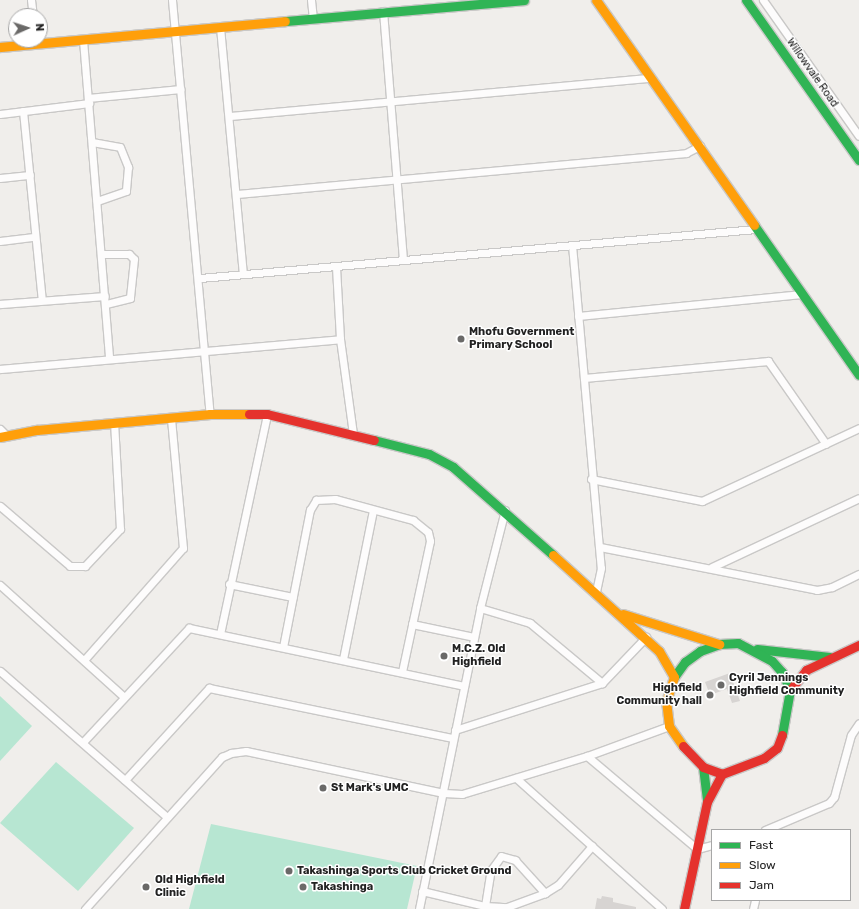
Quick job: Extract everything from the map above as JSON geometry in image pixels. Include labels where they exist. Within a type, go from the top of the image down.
[{"type":"street","points":[[172,0],[200,278],[210,414]]},
{"type":"street","points":[[311,0],[313,18]]},
{"type":"street","points":[[48,41],[83,40],[383,11],[524,0]]},
{"type":"street","points":[[596,0],[650,78],[700,146],[756,229],[859,375]]},
{"type":"street","name":"Willowvale Road","points":[[746,0],[859,160]]},
{"type":"street","points":[[763,0],[859,136]]},
{"type":"street","points":[[383,11],[392,102],[403,259]]},
{"type":"street","points":[[220,27],[230,116],[243,274]]},
{"type":"street","points":[[83,40],[102,254],[109,358]]},
{"type":"street","points":[[230,116],[650,78]]},
{"type":"street","points":[[0,114],[181,89]]},
{"type":"street","points":[[23,111],[30,175],[34,237],[42,300]]},
{"type":"street","points":[[92,142],[120,147],[128,167],[126,191],[97,201]]},
{"type":"street","points":[[237,194],[686,153],[700,146]]},
{"type":"street","points":[[0,178],[30,175]]},
{"type":"street","points":[[200,278],[756,229]]},
{"type":"street","points":[[0,241],[34,237]]},
{"type":"street","points":[[572,245],[591,479],[600,547],[601,568],[596,591]]},
{"type":"street","points":[[102,254],[129,254],[134,259],[130,298],[106,304]]},
{"type":"street","points":[[336,267],[340,338],[354,434]]},
{"type":"street","points":[[578,316],[802,294]]},
{"type":"street","points":[[0,304],[105,296]]},
{"type":"street","points":[[0,369],[109,358],[205,352],[340,338]]},
{"type":"street","points":[[584,378],[768,361],[826,444]]},
{"type":"street","points":[[2,433],[171,419],[210,414],[267,414],[354,434],[442,460],[505,510],[646,637],[667,662],[674,677]]},
{"type":"street","points":[[220,634],[229,584],[267,414]]},
{"type":"street","points":[[85,659],[183,548],[171,419]]},
{"type":"street","points":[[0,506],[70,566],[84,566],[120,529],[114,423]]},
{"type":"street","points":[[591,479],[702,501],[859,428]]},
{"type":"street","points":[[712,567],[859,498]]},
{"type":"street","points":[[282,646],[308,517],[316,500],[336,499],[413,520],[428,532],[430,541],[402,672]]},
{"type":"street","points":[[343,658],[373,510]]},
{"type":"street","points":[[419,909],[444,793],[453,738],[480,608],[505,510]]},
{"type":"street","points":[[600,547],[712,567],[817,590],[859,574]]},
{"type":"street","points":[[229,584],[293,597]]},
{"type":"street","points":[[0,586],[85,659],[124,697]]},
{"type":"street","points":[[480,608],[530,623],[602,684]]},
{"type":"street","points":[[618,612],[638,621],[719,644]]},
{"type":"street","points":[[412,624],[474,637]]},
{"type":"street","points":[[83,742],[186,630],[220,634],[343,658],[464,686]]},
{"type":"street","points":[[455,730],[602,684],[646,637]]},
{"type":"street","points":[[722,774],[703,767],[674,737],[669,726],[666,701],[674,677],[685,662],[700,651],[719,644],[738,643],[754,649],[833,657]]},
{"type":"street","points":[[684,909],[707,802],[722,774],[764,758],[777,748],[782,738],[790,690],[806,670],[859,645]]},
{"type":"street","points":[[754,649],[782,672],[790,690]]},
{"type":"street","points":[[0,671],[167,816]]},
{"type":"street","points":[[125,780],[209,688],[453,738]]},
{"type":"street","points":[[769,829],[822,809],[829,803],[834,797],[851,735],[859,723]]},
{"type":"street","points":[[85,909],[167,816],[222,757],[238,751],[444,793],[476,792],[587,756],[669,726]]},
{"type":"street","points":[[587,756],[697,849]]},
{"type":"street","points":[[703,767],[707,802]]},
{"type":"street","points":[[516,778],[662,909]]},
{"type":"street","points":[[697,849],[711,845]]},
{"type":"street","points":[[422,891],[484,906],[507,907],[545,894],[558,885],[592,846]]},
{"type":"street","points":[[484,906],[490,870],[501,856],[515,860],[545,894]]},
{"type":"green space","points":[[0,696],[32,726],[0,761]]},
{"type":"green space","points":[[56,762],[134,828],[78,891],[0,823]]},
{"type":"green space","name":"Takashinga","points":[[211,824],[417,866],[407,909],[189,909]]},
{"type":"building","name":"Cyril Jennings Highfield Community","points":[[730,673],[740,701],[732,703],[727,689],[710,695],[705,682]]},
{"type":"building","points":[[602,896],[613,898],[613,902],[636,907],[636,909],[595,909],[597,898],[601,899]]},
{"type":"traffic: fast","points":[[285,21],[524,0]]},
{"type":"traffic: fast","points":[[746,0],[859,160]]},
{"type":"traffic: fast","points":[[754,225],[859,375]]},
{"type":"traffic: fast","points":[[374,440],[429,454],[453,467],[553,555]]},
{"type":"traffic: fast","points":[[674,677],[685,662],[700,651],[719,644],[738,643],[772,661],[782,672],[790,690],[782,735]]},
{"type":"traffic: fast","points":[[757,649],[830,657]]},
{"type":"traffic: fast","points":[[703,767],[707,800]]},
{"type":"traffic: slow","points":[[596,0],[754,225]]},
{"type":"traffic: slow","points":[[0,47],[285,21]]},
{"type":"traffic: slow","points":[[0,437],[37,430],[210,414],[249,414]]},
{"type":"traffic: slow","points":[[553,555],[659,651],[674,677],[666,701],[669,726],[683,746]]},
{"type":"traffic: slow","points":[[623,614],[719,644]]},
{"type":"traffic: jam","points":[[249,414],[267,414],[374,440]]},
{"type":"traffic: jam","points":[[790,690],[806,670],[859,645]]},
{"type":"traffic: jam","points":[[683,746],[703,767],[722,774],[764,758],[777,748],[782,735]]},
{"type":"traffic: jam","points":[[684,909],[707,802],[722,774]]},
{"type":"place","name":"Mhofu Government Primary School","points":[[461,339]]},
{"type":"place","name":"M.C.Z. Old Highfield","points":[[444,656]]},
{"type":"place","name":"Cyril Jennings Highfield Community","points":[[721,685]]},
{"type":"place","name":"Highfield Community hall","points":[[710,695]]},
{"type":"place","name":"St Mark's UMC","points":[[323,788]]},
{"type":"place","name":"Takashinga Sports Club Cricket Ground","points":[[289,871]]},
{"type":"place","name":"Old Highfield Clinic","points":[[146,887]]},
{"type":"place","name":"Takashinga","points":[[303,887]]}]
